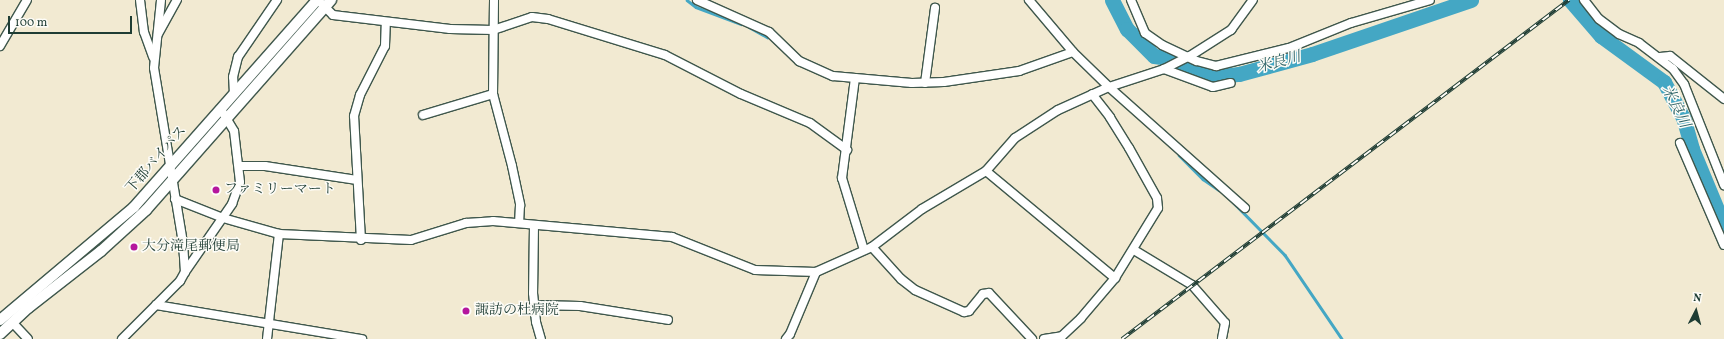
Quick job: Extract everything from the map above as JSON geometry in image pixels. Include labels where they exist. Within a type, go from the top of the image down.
[{"type":"street","points":[[0,46],[27,0]]},
{"type":"street","points":[[140,0],[144,32],[154,61]]},
{"type":"street","points":[[161,0],[154,61],[157,99],[184,243],[185,272]]},
{"type":"street","points":[[156,38],[177,0]]},
{"type":"street","points":[[234,94],[233,77],[238,57],[277,0]]},
{"type":"street","points":[[494,0],[493,94],[512,166],[520,205],[519,224]]},
{"type":"street","points":[[697,0],[769,32],[799,61],[832,76],[925,83],[1013,72],[1074,52]]},
{"type":"street","points":[[1029,0],[1074,52],[1108,87],[1245,208]]},
{"type":"street","points":[[1131,0],[1146,33],[1162,45],[1190,56],[1197,61],[1216,66],[1289,48],[1351,23],[1430,0]]},
{"type":"street","points":[[175,199],[223,218],[278,234],[361,240],[411,240],[466,223],[493,221],[672,237],[755,270],[816,272],[868,249],[922,209],[986,171],[1015,138],[1058,110],[1108,87],[1164,69],[1190,56],[1231,30],[1253,0]]},
{"type":"street","points":[[1584,0],[1599,19],[1619,34],[1639,43],[1660,57],[1684,84],[1724,185]]},
{"type":"street","points":[[0,334],[12,322],[120,235],[172,180],[224,113],[323,2],[333,15],[386,22],[493,30],[532,17],[548,18],[649,48],[741,94],[810,123],[847,150]]},
{"type":"street","name":"下郡バイパス","points":[[0,320],[134,208],[170,167],[224,113],[234,94],[323,2]]},
{"type":"street","points":[[925,83],[935,8]]},
{"type":"street","points":[[361,240],[354,116],[360,95],[385,46],[386,22]]},
{"type":"street","points":[[1660,57],[1670,56],[1724,99]]},
{"type":"street","points":[[1164,69],[1213,87],[1231,83]]},
{"type":"street","points":[[855,78],[847,150],[842,178],[868,249],[915,290],[964,312],[969,311],[983,294],[989,293],[1032,339]]},
{"type":"street","points":[[423,115],[493,94]]},
{"type":"street","points":[[1044,339],[1062,336],[1115,278],[1134,250],[1158,208],[1157,198],[1110,117],[1092,94]]},
{"type":"street","points":[[122,339],[180,281],[223,218],[237,193],[239,166],[234,131],[224,113]]},
{"type":"street","points":[[1680,143],[1724,245]]},
{"type":"street","points":[[239,166],[265,166],[357,180]]},
{"type":"street","points":[[986,171],[1115,278]]},
{"type":"street","points":[[534,225],[535,305],[541,339]]},
{"type":"street","points":[[267,339],[270,324],[278,234]]},
{"type":"street","points":[[1134,250],[1192,285],[1225,323],[1222,339]]},
{"type":"street","points":[[786,339],[790,334],[816,272]]},
{"type":"street","points":[[156,305],[362,339]]},
{"type":"street","points":[[535,305],[587,307],[668,320]]},
{"type":"street","points":[[12,322],[28,339]]},
{"type":"waterway","points":[[687,0],[696,7],[741,24]]},
{"type":"waterway","name":"米良川","points":[[1112,0],[1127,29],[1154,56],[1175,59],[1190,70],[1213,77],[1239,74],[1312,54],[1471,0]]},
{"type":"waterway","name":"米良川","points":[[1570,0],[1601,36],[1664,82],[1683,117],[1692,149],[1724,226]]},
{"type":"waterway","points":[[749,27],[767,37]]},
{"type":"waterway","points":[[1179,155],[1203,179],[1219,190]]},
{"type":"waterway","points":[[1229,198],[1285,255],[1342,339]]},
{"type":"railway","points":[[1122,339],[1569,0]]},
{"type":"place","name":"ファミリーマート","points":[[216,190]]},
{"type":"place","name":"大分滝尾郵便局","points":[[134,247]]},
{"type":"place","name":"諏訪の杜病院","points":[[466,311]]}]
